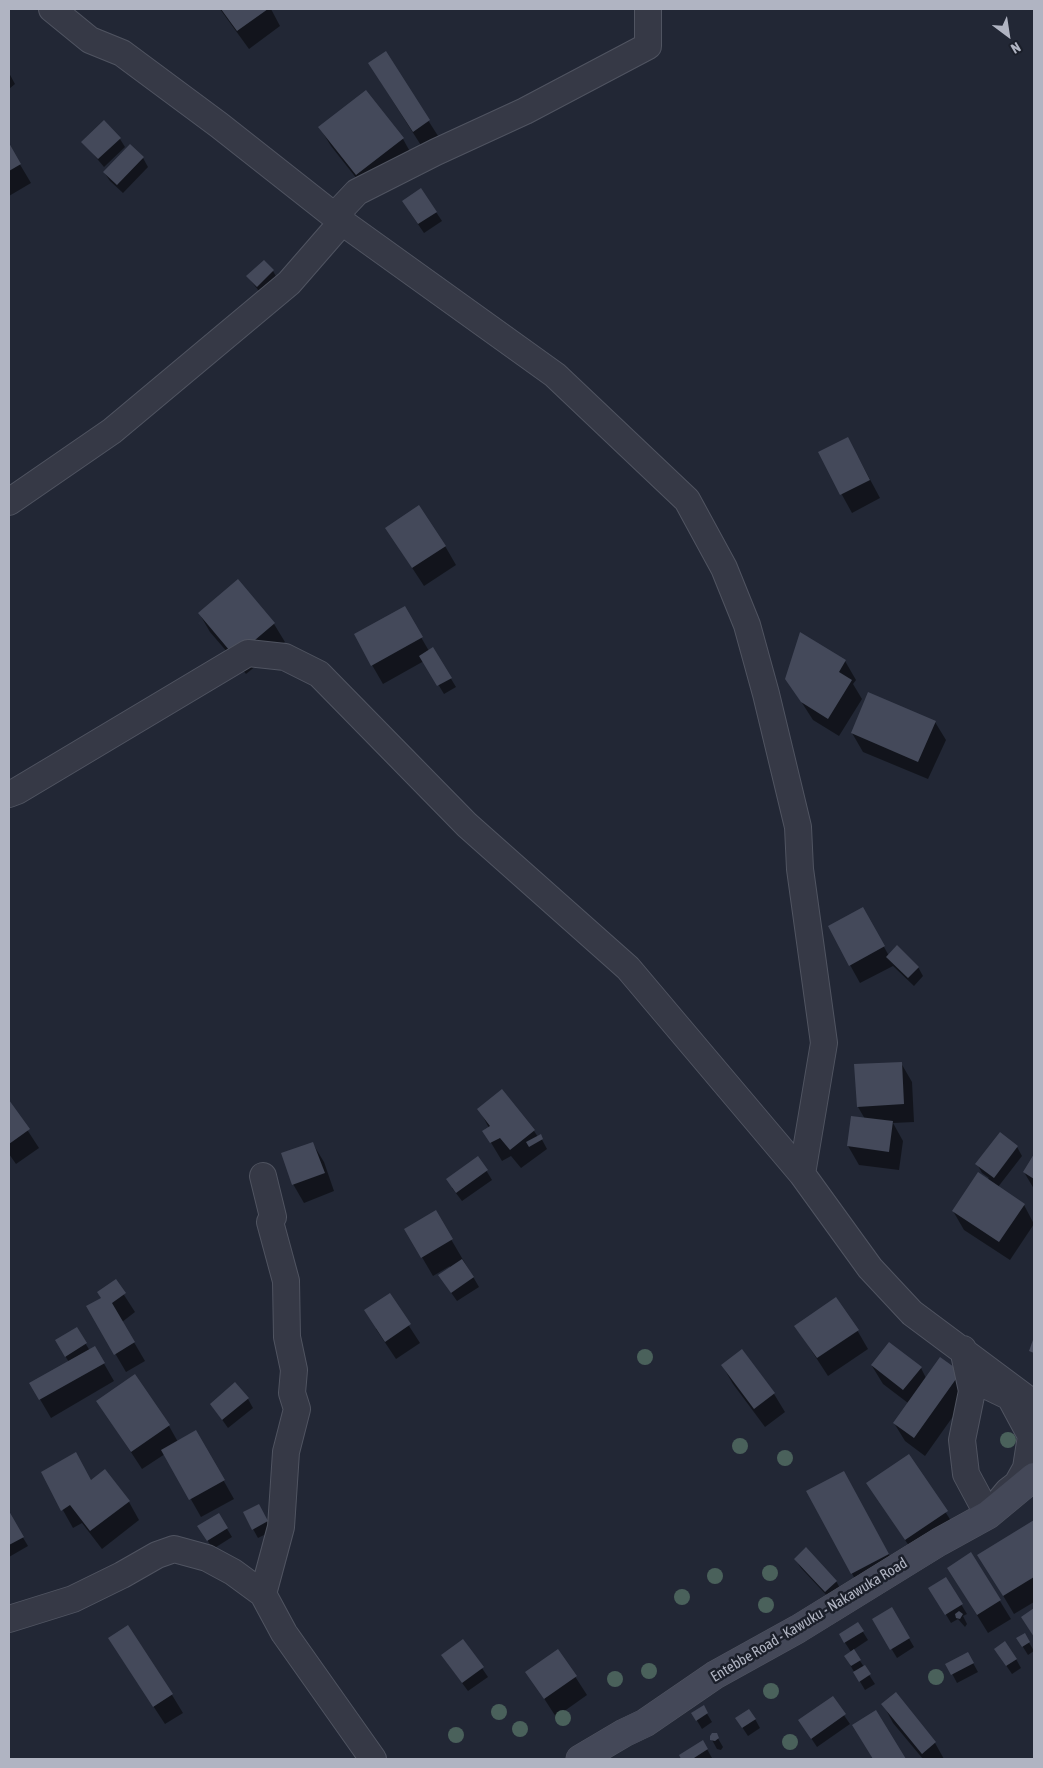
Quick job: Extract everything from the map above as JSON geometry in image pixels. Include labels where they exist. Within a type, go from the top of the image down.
[{"type":"main road","name":"Entebbe Road - Kawuku - Nakawuka Road","points":[[581,1759],[624,1733],[645,1724],[715,1675],[798,1629],[939,1542],[988,1515],[1034,1477]]},
{"type":"street","points":[[52,9],[90,40],[122,53],[219,125],[342,222],[555,375],[687,500],[724,568],[749,634],[798,827],[800,869],[824,1043],[802,1174]]},
{"type":"street","points":[[9,502],[112,431],[282,289],[342,222],[342,209],[357,192],[436,152],[525,111],[648,46],[648,9]]},
{"type":"street","points":[[9,794],[248,653],[285,657],[319,674],[467,824],[622,961],[802,1174],[870,1268],[912,1313],[963,1349],[1034,1404]]},
{"type":"street","points":[[263,1176],[274,1217],[270,1222],[286,1280],[287,1336],[294,1370],[292,1393],[297,1408],[286,1452],[281,1527],[263,1594]]},
{"type":"street","points":[[963,1349],[984,1385],[1010,1397],[1031,1436],[1026,1468],[1017,1484],[1008,1491],[988,1515],[966,1474],[962,1440],[972,1391],[963,1349]]},
{"type":"street","points":[[9,1619],[73,1599],[122,1576],[157,1555],[174,1549],[207,1558],[233,1572],[263,1594],[284,1633],[373,1759]]},
{"type":"building","points":[[221,9],[268,9],[237,31]]},
{"type":"building","points":[[386,51],[430,120],[413,132],[368,63]]},
{"type":"building","points":[[366,90],[404,138],[356,175],[318,127]]},
{"type":"building","points":[[104,120],[121,138],[98,159],[81,142]]},
{"type":"building","points":[[9,143],[21,164],[9,171]]},
{"type":"building","points":[[130,144],[144,157],[117,185],[103,172]]},
{"type":"building","points":[[421,188],[437,212],[418,224],[402,201]]},
{"type":"building","points":[[264,260],[274,270],[257,287],[246,276]]},
{"type":"building","points":[[848,437],[870,480],[840,495],[818,452]]},
{"type":"building","points":[[419,505],[446,546],[412,568],[385,528]]},
{"type":"building","points":[[238,579],[275,623],[235,657],[198,613]]},
{"type":"building","points":[[405,606],[423,637],[371,666],[354,634]]},
{"type":"building","points":[[800,632],[846,660],[839,672],[852,680],[828,719],[801,702],[785,679]]},
{"type":"building","points":[[433,647],[452,678],[437,686],[419,656]]},
{"type":"building","points":[[868,692],[936,721],[918,762],[851,733]]},
{"type":"building","points":[[863,907],[885,946],[849,966],[828,926]]},
{"type":"building","points":[[897,945],[919,967],[908,978],[886,957]]},
{"type":"building","points":[[902,1062],[904,1104],[857,1107],[854,1064]]},
{"type":"building","points":[[502,1089],[535,1130],[510,1150],[500,1138],[490,1143],[482,1131],[490,1126],[477,1109]]},
{"type":"building","points":[[9,1100],[30,1129],[9,1144]]},
{"type":"building","points":[[851,1116],[893,1121],[889,1152],[847,1146]]},
{"type":"building","points":[[1000,1132],[1018,1146],[994,1178],[975,1164]]},
{"type":"building","points":[[541,1134],[543,1139],[529,1147],[526,1142]]},
{"type":"building","points":[[313,1142],[325,1173],[292,1185],[281,1153]]},
{"type":"building","points":[[1034,1154],[1034,1179],[1023,1172]]},
{"type":"building","points":[[478,1156],[488,1170],[456,1193],[446,1179]]},
{"type":"building","points":[[978,1172],[1025,1204],[999,1242],[952,1211]]},
{"type":"building","points":[[436,1210],[453,1239],[421,1258],[404,1229]]},
{"type":"building","points":[[462,1259],[474,1277],[451,1293],[438,1275]]},
{"type":"building","points":[[116,1279],[126,1293],[112,1303],[135,1342],[114,1355],[86,1306],[101,1298],[97,1292]]},
{"type":"building","points":[[390,1293],[411,1324],[385,1342],[364,1310]]},
{"type":"building","points":[[836,1297],[859,1330],[817,1358],[794,1326]]},
{"type":"building","points":[[77,1327],[87,1343],[65,1357],[55,1340]]},
{"type":"building","points":[[1034,1337],[1034,1353],[1029,1351]]},
{"type":"building","points":[[889,1342],[922,1367],[903,1390],[871,1365]]},
{"type":"building","points":[[95,1346],[105,1363],[39,1400],[29,1383]]},
{"type":"building","points":[[742,1349],[775,1393],[754,1409],[721,1365]]},
{"type":"building","points":[[940,1357],[961,1372],[914,1438],[893,1423]]},
{"type":"building","points":[[135,1374],[170,1425],[131,1452],[96,1401]]},
{"type":"building","points":[[235,1382],[249,1398],[222,1420],[210,1404]]},
{"type":"building","points":[[196,1430],[225,1480],[189,1500],[161,1450]]},
{"type":"building","points":[[76,1452],[91,1480],[105,1469],[130,1501],[90,1531],[70,1505],[61,1511],[41,1472]]},
{"type":"building","points":[[909,1454],[948,1511],[905,1540],[866,1483]]},
{"type":"building","points":[[844,1471],[889,1554],[851,1574],[806,1491]]},
{"type":"building","points":[[259,1504],[268,1521],[252,1530],[243,1512]]},
{"type":"building","points":[[9,1511],[24,1537],[9,1545]]},
{"type":"building","points":[[219,1513],[228,1528],[207,1541],[197,1526]]},
{"type":"building","points":[[1034,1520],[1034,1577],[1003,1596],[977,1555]]},
{"type":"building","points":[[806,1547],[837,1581],[825,1592],[794,1559]]},
{"type":"building","points":[[971,1552],[1001,1600],[977,1615],[947,1568]]},
{"type":"building","points":[[946,1577],[963,1604],[945,1615],[928,1588]]},
{"type":"building","points":[[892,1607],[910,1638],[890,1650],[872,1619]]},
{"type":"building","points":[[1034,1608],[1034,1637],[1021,1617]]},
{"type":"building","points":[[959,1611],[963,1614],[960,1619],[956,1618],[955,1614]]},
{"type":"building","points":[[858,1622],[864,1631],[844,1643],[839,1634]]},
{"type":"building","points":[[128,1625],[173,1694],[153,1707],[108,1638]]},
{"type":"building","points":[[1025,1633],[1030,1642],[1022,1647],[1016,1638]]},
{"type":"building","points":[[463,1639],[484,1667],[462,1683],[441,1655]]},
{"type":"building","points":[[1005,1641],[1017,1659],[1006,1666],[994,1649]]},
{"type":"building","points":[[558,1649],[577,1676],[544,1699],[525,1672]]},
{"type":"building","points":[[854,1649],[861,1660],[851,1666],[844,1656]]},
{"type":"building","points":[[968,1652],[974,1663],[951,1675],[945,1664]]},
{"type":"building","points":[[865,1665],[871,1674],[859,1682],[853,1672]]},
{"type":"building","points":[[896,1692],[936,1742],[922,1754],[881,1704]]},
{"type":"building","points":[[833,1696],[846,1714],[811,1739],[798,1720]]},
{"type":"building","points":[[704,1705],[708,1713],[696,1721],[691,1713]]},
{"type":"building","points":[[749,1709],[756,1719],[742,1728],[735,1718]]},
{"type":"building","points":[[876,1710],[906,1759],[873,1759],[852,1725]]},
{"type":"building","points":[[712,1733],[717,1733],[719,1738],[715,1741],[710,1740]]},
{"type":"building","points":[[703,1740],[708,1749],[695,1759],[681,1759],[679,1755]]}]
